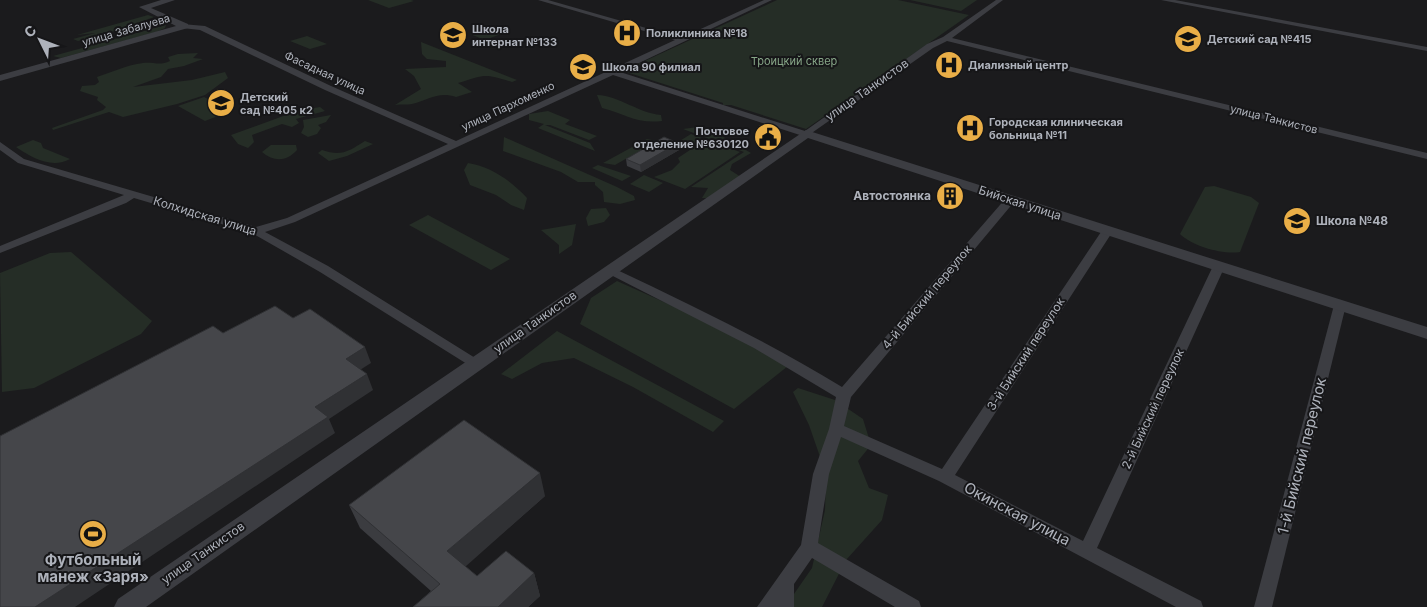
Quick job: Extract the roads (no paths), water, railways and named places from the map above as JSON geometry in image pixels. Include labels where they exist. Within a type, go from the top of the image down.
[{"type":"street","name":"улица Забалуева","points":[[172,0],[143,7],[185,26]]},
{"type":"street","points":[[541,0],[682,40]]},
{"type":"street","name":"улица Пархоменко","points":[[256,231],[291,220],[769,0]]},
{"type":"street","name":"улица Танкистов","points":[[126,607],[930,46],[946,39],[1000,0]]},
{"type":"street","points":[[1164,0],[1427,49]]},
{"type":"street","name":"улица Забалуева","points":[[0,78],[185,26]]},
{"type":"street","name":"Фасадная улица","points":[[185,26],[202,28],[328,88],[456,144]]},
{"type":"street","name":"улица Танкистов","points":[[946,39],[1427,156]]},
{"type":"street","name":"Бийская улица","points":[[612,72],[1427,333]]},
{"type":"street","name":"Колхидская улица","points":[[0,145],[21,161],[256,231],[324,269],[475,364]]},
{"type":"street","points":[[0,250],[134,194]]},
{"type":"street","name":"4-й Бийский переулок","points":[[844,395],[1010,200]]},
{"type":"street","name":"3-й Бийский переулок","points":[[946,477],[1107,231]]},
{"type":"street","name":"2-й Бийский переулок","points":[[1087,551],[1219,266]]},
{"type":"street","points":[[609,271],[718,323],[800,366],[844,395],[836,429],[821,474],[809,547],[785,584],[766,607]]},
{"type":"street","name":"1-й Бийский переулок","points":[[1263,607],[1340,305]]},
{"type":"street","name":"Окинская улица","points":[[836,429],[946,477],[1194,607]]},
{"type":"street","points":[[809,547],[862,576],[912,607]]},
{"type":"street","points":[[785,584],[785,607]]},
{"type":"place","name":"Поликлиника №18","points":[[627,33]]},
{"type":"place","name":"Школа интернат №133","points":[[453,35]]},
{"type":"place","name":"Детский сад №415","points":[[1188,39]]},
{"type":"place","name":"Диализный центр","points":[[949,65]]},
{"type":"place","name":"Школа 90 филиал","points":[[583,67]]},
{"type":"place","name":"Детский сад №405 к2","points":[[221,103]]},
{"type":"place","name":"Городская клиническая больница №11","points":[[970,128]]},
{"type":"place","name":"Почтовое отделение №630120","points":[[768,137]]},
{"type":"place","name":"Автостоянка","points":[[950,196]]},
{"type":"place","name":"Школа №48","points":[[1297,221]]},
{"type":"place","name":"Футбольный манеж «Заря»","points":[[93,534]]},
{"type":"park label","name":"Троицкий сквер","points":[[794,61]]}]
